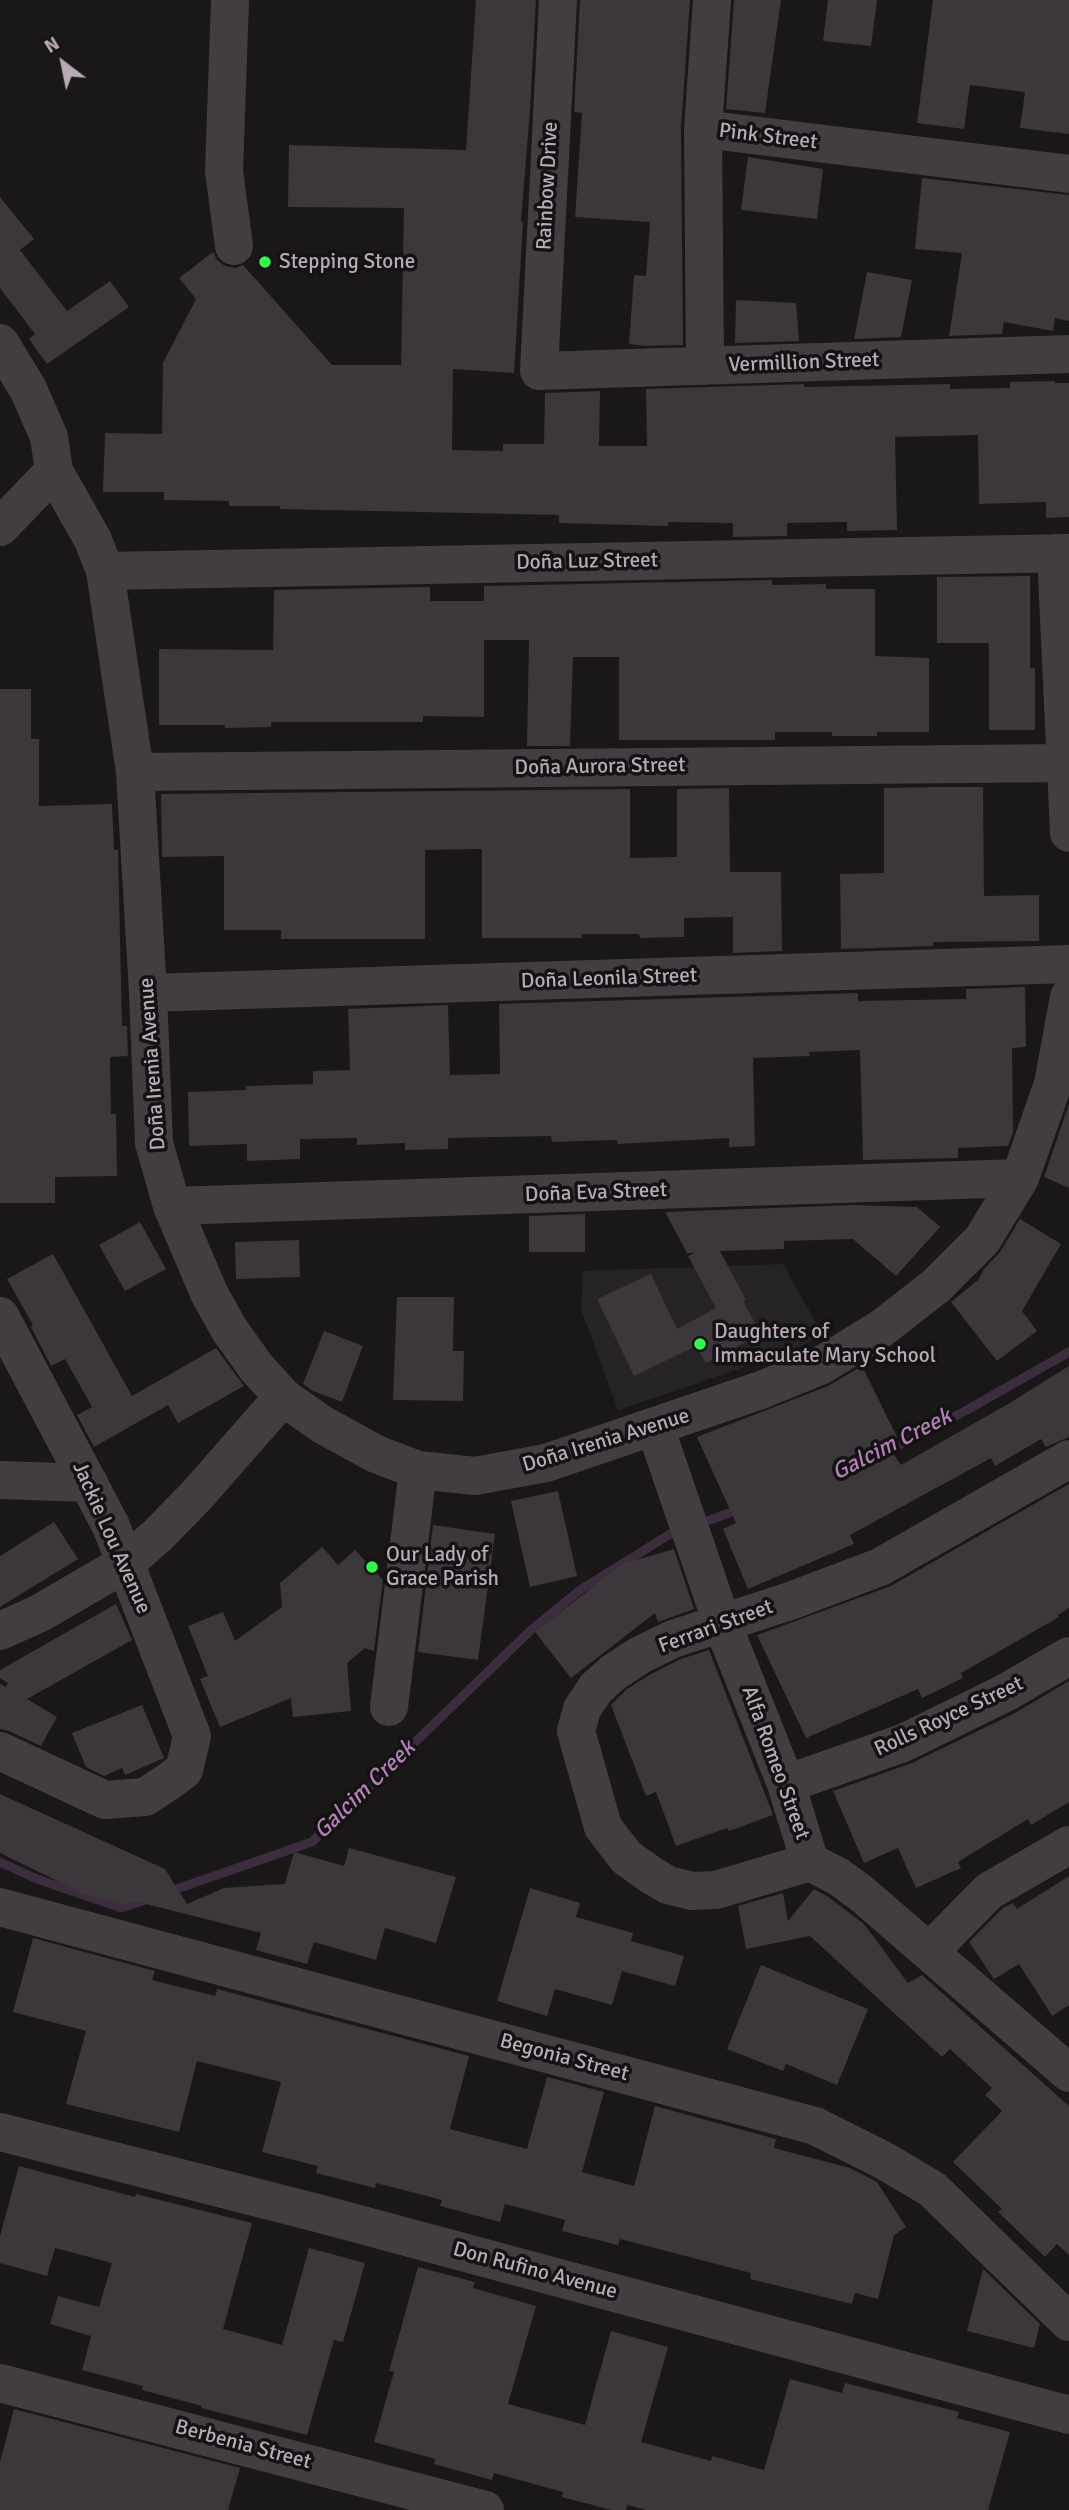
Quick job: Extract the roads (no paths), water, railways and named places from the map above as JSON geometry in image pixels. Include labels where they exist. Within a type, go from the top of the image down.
[{"type":"street","points":[[230,0],[224,171],[234,246]]},
{"type":"street","name":"Rainbow Drive","points":[[539,371],[558,0]]},
{"type":"street","points":[[704,129],[712,0]]},
{"type":"street","name":"Pink Street","points":[[705,366],[704,129],[1069,174]]},
{"type":"street","points":[[0,343],[29,389],[49,436],[54,471],[0,527]]},
{"type":"street","name":"Vermillion Street","points":[[539,371],[1069,354]]},
{"type":"street","name":"Doña Irenia Avenue","points":[[54,471],[93,540],[105,571],[135,772],[154,1143],[172,1206],[209,1293],[229,1329],[256,1367],[283,1396],[323,1426],[376,1454],[418,1470],[475,1476],[546,1463],[761,1391],[820,1366],[882,1328],[936,1286],[982,1240],[1020,1178],[1053,1084],[1069,998]]},
{"type":"street","points":[[1062,553],[1069,833]]},
{"type":"street","name":"Doña Luz Street","points":[[105,571],[1062,553]]},
{"type":"street","name":"Doña Aurora Street","points":[[135,772],[1066,763]]},
{"type":"street","name":"Doña Leonila Street","points":[[148,993],[1069,964]]},
{"type":"street","name":"Doña Eva Street","points":[[172,1206],[1020,1178]]},
{"type":"street","name":"Jackie Lou Avenue","points":[[0,1316],[89,1483],[126,1563],[192,1736],[184,1770],[145,1797],[105,1800],[0,1751]]},
{"type":"street","points":[[0,1631],[40,1613],[126,1563],[197,1495],[283,1396]]},
{"type":"street","name":"Alfa Romeo Street","points":[[655,1427],[722,1623],[786,1784],[810,1862],[839,1877],[862,1894],[1067,2068]]},
{"type":"street","name":"Ferrari Street","points":[[810,1862],[716,1890],[692,1891],[668,1885],[651,1875],[626,1857],[603,1827],[576,1731],[582,1709],[596,1688],[614,1672],[640,1656],[673,1640],[790,1601],[880,1567],[1069,1459]]},
{"type":"street","points":[[389,1707],[418,1470]]},
{"type":"street","points":[[0,1480],[89,1483]]},
{"type":"street","name":"Rolls Royce Street","points":[[786,1784],[903,1743],[1005,1693],[1069,1656]]},
{"type":"street","points":[[930,1951],[989,1891],[1069,1845]]},
{"type":"street","name":"Begonia Street","points":[[0,1907],[815,2126],[883,2160],[932,2189],[1069,2322]]},
{"type":"street","name":"Don Rufino Avenue","points":[[0,2132],[334,2218],[1069,2415]]},
{"type":"street","name":"Berbenia Street","points":[[0,2383],[485,2510]]},
{"type":"waterway","name":"Galcim Creek","points":[[880,1455],[967,1410],[1069,1352]]},
{"type":"waterway","name":"Galcim Creek","points":[[707,1521],[740,1509]]},
{"type":"waterway","name":"Galcim Creek","points":[[168,1892],[312,1842],[531,1630],[580,1590],[675,1531]]},
{"type":"waterway","name":"Galcim Creek","points":[[0,1862],[37,1879],[121,1908],[148,1899]]},
{"type":"place","name":"Stepping Stone","points":[[265,262]]},
{"type":"place","name":"Daughters of Immaculate Mary School","points":[[700,1344]]},
{"type":"place","name":"Our Lady of Grace Parish","points":[[372,1567]]}]
